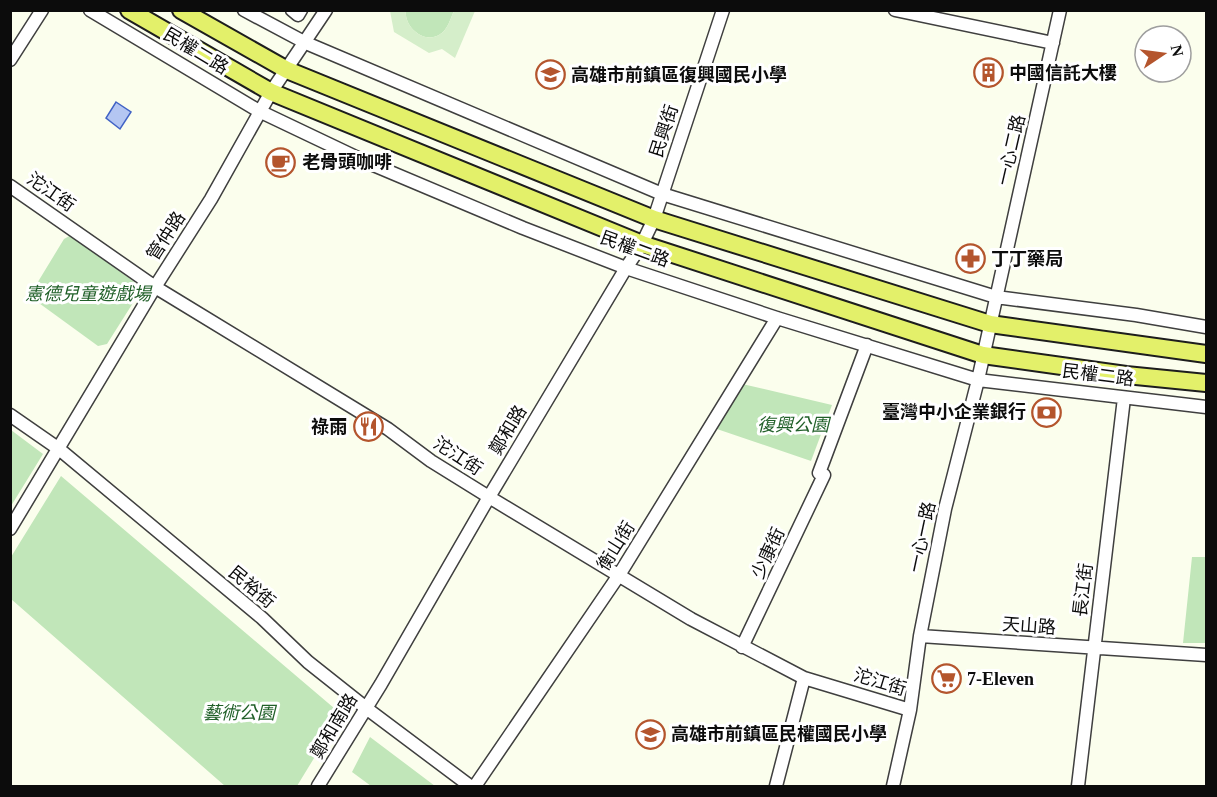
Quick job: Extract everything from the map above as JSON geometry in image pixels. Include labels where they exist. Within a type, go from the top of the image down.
[{"type":"main road","name":"民權二路","points":[[129,10],[271,92],[642,244],[983,356],[1206,383]]},
{"type":"main road","name":"民權二路","points":[[181,10],[287,70],[654,219],[990,324],[1206,354]]},
{"type":"street","points":[[10,60],[42,10]]},
{"type":"street","name":"民權二路","points":[[90,10],[260,111],[364,161],[523,228],[626,268],[777,318],[978,380],[1206,407]]},
{"type":"street","points":[[244,10],[306,43],[662,194],[996,297],[1136,315],[1206,327]]},
{"type":"street","points":[[292,10],[298,15],[301,10]]},
{"type":"street","name":"管仲路","points":[[10,529],[155,287],[211,199],[271,92],[326,10]]},
{"type":"street","name":"民興街","points":[[662,194],[723,10]]},
{"type":"street","points":[[895,10],[1053,43]]},
{"type":"street","name":"一心二路","points":[[996,297],[1060,10]]},
{"type":"street","name":"沱江街","points":[[10,186],[155,287],[388,429],[432,461],[489,497],[742,647],[804,678],[910,710]]},
{"type":"street","name":"鄭和路","points":[[381,684],[489,497],[642,244],[654,219],[662,194]]},
{"type":"street","name":"一心一路","points":[[893,786],[910,710],[920,636],[945,509],[978,380],[996,297]]},
{"type":"street","name":"衡山街","points":[[475,786],[619,575],[777,318]]},
{"type":"street","name":"少康街","points":[[742,647],[822,474],[867,345]]},
{"type":"street","name":"長江街","points":[[1078,786],[1124,398]]},
{"type":"street","name":"民裕街","points":[[10,415],[59,449],[262,618],[308,662],[470,786]]},
{"type":"street","name":"天山路","points":[[920,636],[1206,655]]},
{"type":"street","points":[[776,786],[804,678]]},
{"type":"street","name":"鄭和南路","points":[[318,786],[381,684]]},
{"type":"green space","points":[[390,11],[406,11],[411,28],[421,35],[433,37],[445,30],[454,11],[475,11],[455,58],[442,49],[429,53],[394,32]]},
{"type":"green space","points":[[406,11],[454,11],[445,30],[439,35],[427,37],[411,28]]},
{"type":"green space","name":"憲德兒童遊戲場","points":[[71,235],[137,284],[138,295],[107,344],[98,346],[32,298],[33,290],[64,239]]},
{"type":"green space","name":"復興公園","points":[[738,383],[832,405],[811,461],[711,427]]},
{"type":"green space","points":[[11,430],[43,454],[11,506]]},
{"type":"green space","name":"藝術公園","points":[[61,476],[341,714],[297,786],[225,786],[11,599],[11,557]]},
{"type":"green space","points":[[1192,557],[1206,557],[1206,643],[1183,643]]},
{"type":"green space","points":[[370,737],[435,786],[371,786],[352,772]]},
{"type":"water","points":[[116,102],[131,112],[120,129],[106,118]]},
{"type":"place","name":"中國信託大樓","points":[[988,73]]},
{"type":"place","name":"高雄市前鎮區復興國民小學","points":[[550,75]]},
{"type":"place","name":"老骨頭咖啡","points":[[281,162]]},
{"type":"place","name":"丁丁藥局","points":[[970,259]]},
{"type":"place","name":"臺灣中小企業銀行","points":[[1047,412]]},
{"type":"place","name":"祿雨","points":[[368,427]]},
{"type":"place","name":"7-Eleven","points":[[946,679]]},
{"type":"place","name":"高雄市前鎮區民權國民小學","points":[[650,734]]}]
